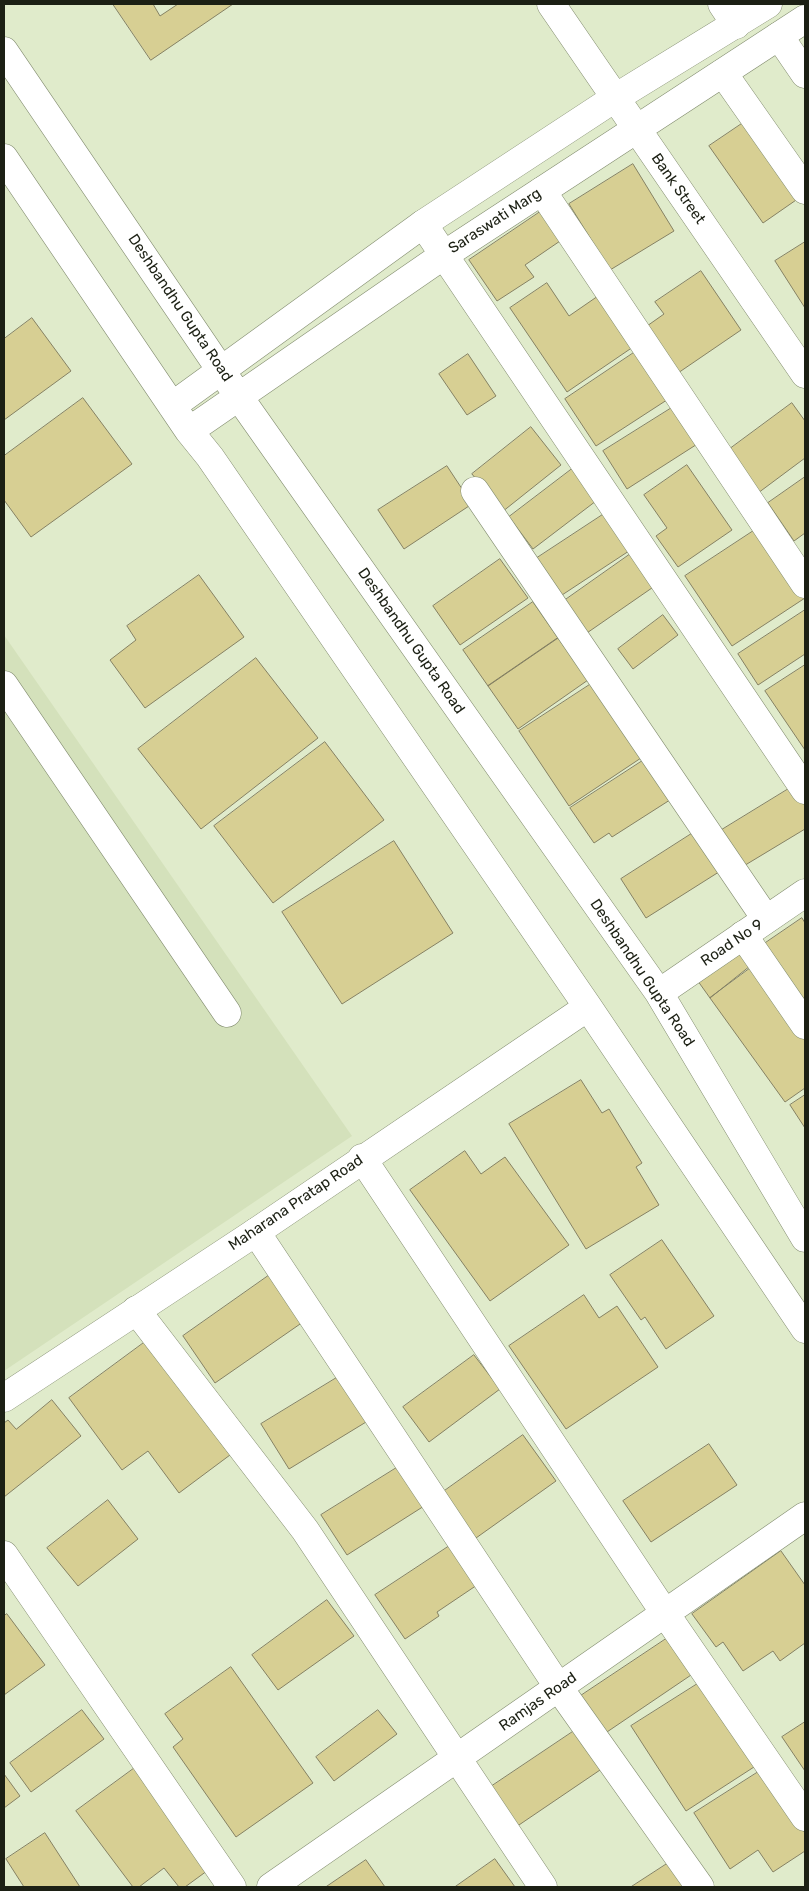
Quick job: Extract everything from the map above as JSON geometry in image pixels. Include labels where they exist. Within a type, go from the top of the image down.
[{"type":"street","name":"Bank Street","points":[[551,4],[805,374]]},
{"type":"street","points":[[172,406],[423,224],[616,98],[729,14],[768,4]]},
{"type":"street","name":"Saraswati Marg","points":[[189,431],[444,255],[805,18]]},
{"type":"street","points":[[779,36],[805,74]]},
{"type":"street","name":"Deshbandhu Gupta Road","points":[[4,51],[239,396],[659,993],[805,1238]]},
{"type":"street","points":[[723,73],[805,190]]},
{"type":"street","points":[[4,158],[189,431],[222,473],[588,1008],[805,1329]]},
{"type":"street","points":[[542,190],[805,584]]},
{"type":"street","points":[[423,224],[805,790]]},
{"type":"street","points":[[475,491],[766,920]]},
{"type":"street","points":[[4,685],[227,1013]]},
{"type":"street","name":"Road No 9","points":[[659,993],[805,893]]},
{"type":"street","points":[[743,935],[805,1025]]},
{"type":"street","name":"Maharana Pratap Road","points":[[4,1398],[256,1232],[362,1158],[588,1008]]},
{"type":"street","points":[[362,1158],[665,1614],[805,1817]]},
{"type":"street","points":[[256,1232],[559,1688],[700,1887]]},
{"type":"street","points":[[136,1310],[305,1530],[543,1887]]},
{"type":"street","name":"Ramjas Road","points":[[271,1887],[805,1516]]},
{"type":"street","points":[[4,1555],[232,1887]]},
{"type":"shaded area","points":[[4,635],[352,1136],[4,1371]]},
{"type":"building","points":[[113,4],[153,4],[160,16],[178,4],[233,4],[151,60]]},
{"type":"building","points":[[746,121],[799,198],[763,223],[709,146]]},
{"type":"building","points":[[633,164],[674,231],[610,270],[569,204]]},
{"type":"building","points":[[543,210],[563,239],[525,265],[534,277],[497,301],[469,260]]},
{"type":"building","points":[[805,242],[805,308],[775,261]]},
{"type":"building","points":[[701,271],[741,330],[678,373],[647,326],[664,314],[655,302]]},
{"type":"building","points":[[547,283],[569,316],[598,296],[633,347],[567,392],[510,308]]},
{"type":"building","points":[[32,318],[71,371],[4,420],[4,339]]},
{"type":"building","points":[[641,348],[673,396],[596,446],[565,399]]},
{"type":"building","points":[[468,354],[496,396],[467,415],[439,374]]},
{"type":"building","points":[[83,398],[132,464],[31,537],[4,500],[4,456]]},
{"type":"building","points":[[792,403],[805,421],[805,458],[754,496],[723,454]]},
{"type":"building","points":[[678,404],[702,441],[627,489],[603,451]]},
{"type":"building","points":[[531,427],[561,465],[502,512],[472,474]]},
{"type":"building","points":[[687,465],[732,530],[678,567],[656,536],[667,528],[644,495]]},
{"type":"building","points":[[447,466],[472,504],[404,549],[378,510]]},
{"type":"building","points":[[572,469],[596,501],[533,549],[509,517]]},
{"type":"building","points":[[805,477],[805,533],[794,541],[768,503]]},
{"type":"building","points":[[607,512],[632,549],[562,595],[537,558]]},
{"type":"building","points":[[758,528],[805,598],[732,646],[685,576]]},
{"type":"building","points":[[639,548],[662,581],[584,635],[561,603]]},
{"type":"building","points":[[500,559],[528,598],[460,645],[433,606]]},
{"type":"building","points":[[199,575],[244,637],[145,708],[110,660],[136,640],[127,626]]},
{"type":"building","points":[[533,602],[558,638],[488,686],[463,650]]},
{"type":"building","points":[[805,610],[805,654],[758,685],[738,654]]},
{"type":"building","points":[[663,615],[678,635],[633,669],[618,649]]},
{"type":"building","points":[[558,638],[588,680],[518,729],[488,686]]},
{"type":"building","points":[[256,658],[318,738],[201,829],[138,749]]},
{"type":"building","points":[[805,665],[805,750],[765,691]]},
{"type":"building","points":[[591,684],[641,758],[569,806],[519,731]]},
{"type":"building","points":[[325,742],[384,820],[273,903],[214,826]]},
{"type":"building","points":[[647,758],[673,798],[612,837],[609,833],[594,843],[570,808]]},
{"type":"building","points":[[795,785],[805,803],[805,829],[742,867],[720,831]]},
{"type":"building","points":[[696,831],[722,870],[646,918],[621,879]]},
{"type":"building","points":[[394,841],[453,933],[342,1004],[282,912]]},
{"type":"building","points":[[802,918],[805,923],[805,1001],[764,944]]},
{"type":"building","points":[[738,943],[755,962],[710,998],[695,977]]},
{"type":"building","points":[[756,964],[805,1032],[805,1088],[785,1102],[710,998]]},
{"type":"building","points":[[581,1080],[602,1113],[609,1109],[642,1163],[636,1167],[659,1205],[586,1249],[509,1124]]},
{"type":"building","points":[[805,1095],[805,1128],[790,1105]]},
{"type":"building","points":[[465,1151],[481,1174],[505,1157],[569,1245],[490,1301],[410,1190]]},
{"type":"building","points":[[662,1240],[714,1316],[666,1349],[645,1317],[641,1320],[610,1275]]},
{"type":"building","points":[[271,1274],[303,1322],[215,1383],[183,1336]]},
{"type":"building","points":[[584,1295],[599,1318],[617,1306],[658,1367],[566,1429],[509,1346]]},
{"type":"building","points":[[145,1342],[230,1455],[179,1493],[148,1451],[122,1470],[69,1398]]},
{"type":"building","points":[[474,1355],[500,1389],[429,1442],[403,1407]]},
{"type":"building","points":[[343,1374],[371,1419],[289,1469],[261,1424]]},
{"type":"building","points":[[52,1400],[81,1436],[4,1497],[4,1423],[8,1420],[16,1429]]},
{"type":"building","points":[[523,1435],[556,1481],[476,1538],[443,1492]]},
{"type":"building","points":[[709,1444],[737,1485],[651,1542],[623,1501]]},
{"type":"building","points":[[406,1462],[432,1501],[347,1555],[321,1515]]},
{"type":"building","points":[[108,1500],[138,1539],[78,1586],[47,1548]]},
{"type":"building","points":[[457,1541],[483,1581],[437,1612],[439,1616],[405,1639],[375,1595]]},
{"type":"building","points":[[781,1551],[805,1585],[805,1643],[780,1661],[773,1651],[743,1671],[723,1642],[716,1647],[692,1614]]},
{"type":"building","points":[[327,1600],[354,1636],[278,1690],[252,1655]]},
{"type":"building","points":[[7,1614],[45,1665],[4,1695],[4,1616]]},
{"type":"building","points":[[672,1635],[697,1671],[604,1734],[579,1697]]},
{"type":"building","points":[[231,1667],[313,1783],[236,1837],[173,1747],[183,1739],[165,1714]]},
{"type":"building","points":[[699,1683],[754,1767],[686,1811],[631,1726]]},
{"type":"building","points":[[82,1710],[104,1739],[31,1792],[10,1763]]},
{"type":"building","points":[[378,1710],[397,1734],[334,1781],[316,1757]]},
{"type":"building","points":[[805,1722],[805,1771],[782,1737]]},
{"type":"building","points":[[577,1729],[603,1768],[516,1827],[489,1788]]},
{"type":"building","points":[[136,1767],[211,1868],[185,1887],[179,1887],[164,1868],[139,1887],[133,1887],[76,1811]]},
{"type":"building","points":[[763,1769],[805,1833],[805,1851],[773,1872],[758,1850],[730,1869],[694,1813]]},
{"type":"building","points":[[4,1774],[20,1796],[4,1808]]},
{"type":"building","points":[[45,1833],[80,1887],[24,1887],[6,1859]]},
{"type":"building","points":[[495,1859],[515,1887],[455,1887]]},
{"type":"building","points":[[366,1860],[385,1887],[326,1887]]},
{"type":"building","points":[[673,1860],[692,1887],[631,1887]]}]
